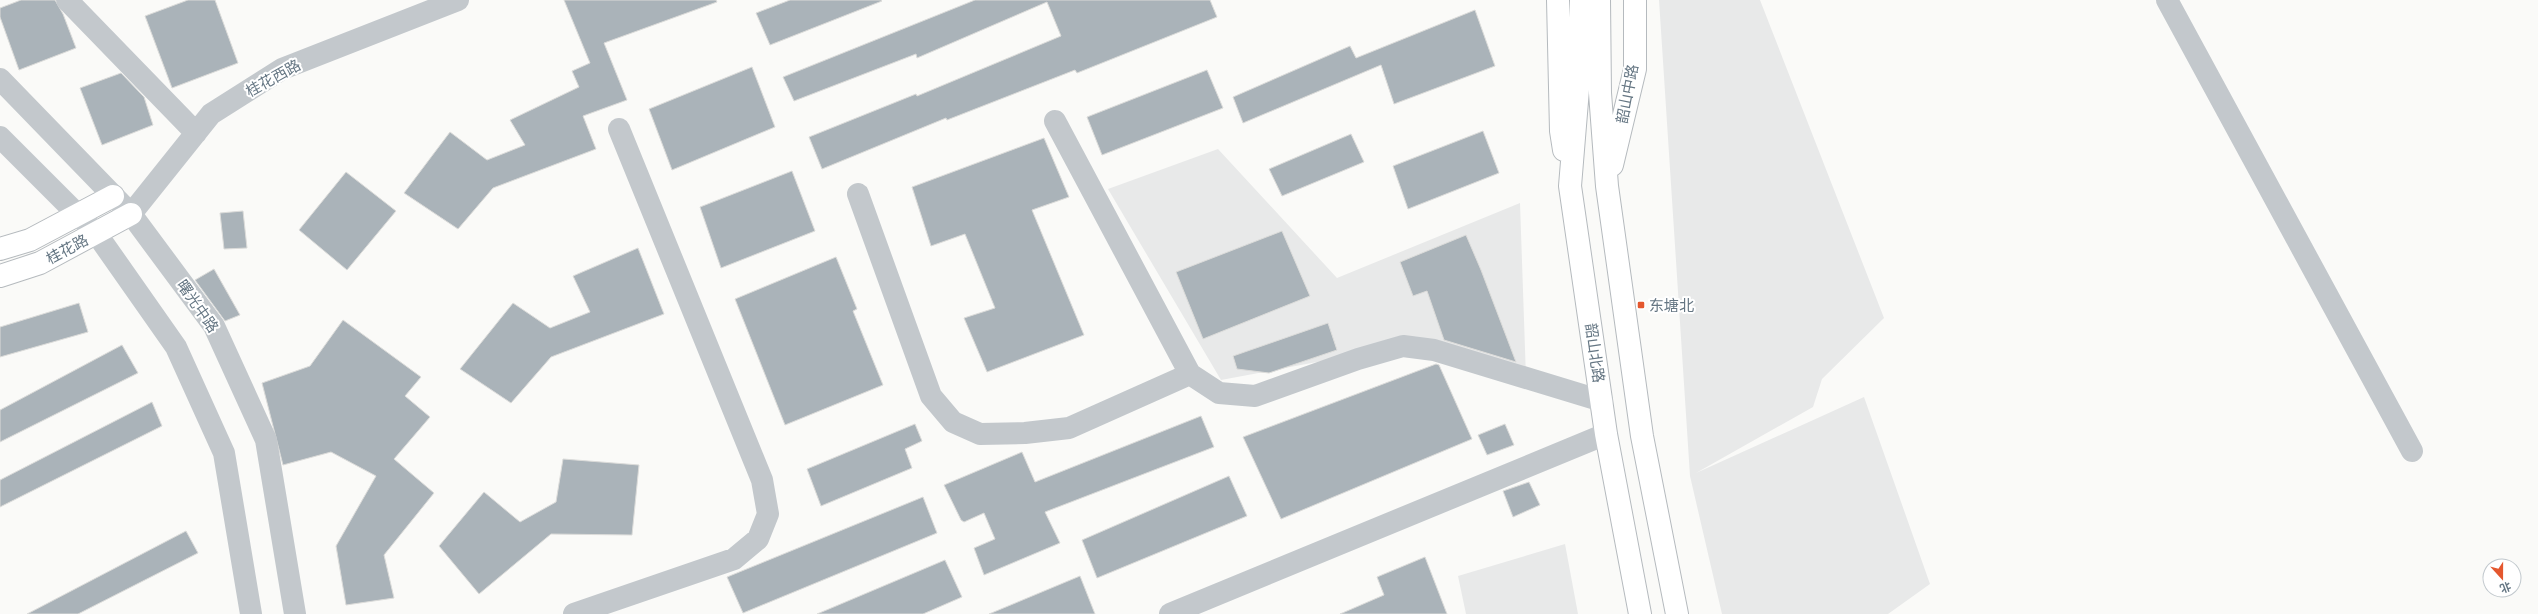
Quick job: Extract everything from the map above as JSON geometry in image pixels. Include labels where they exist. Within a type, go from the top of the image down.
[{"type":"main road","points":[[1558,0],[1561,131],[1570,186]]},
{"type":"main road","name":"韶山北路","points":[[1581,0],[1578,89],[1570,186],[1606,434],[1640,614]]},
{"type":"main road","name":"韶山中路","points":[[1599,0],[1600,93],[1607,186]]},
{"type":"main road","name":"韶山中路","points":[[1607,186],[1635,69],[1635,0]]},
{"type":"main road","points":[[1607,186],[1642,436],[1678,614]]},
{"type":"main road","name":"桂花路","points":[[0,249],[30,240],[113,196]]},
{"type":"main road","name":"桂花路","points":[[0,276],[40,263],[131,214]]},
{"type":"street","points":[[67,0],[196,133]]},
{"type":"street","name":"桂花西路","points":[[131,214],[211,114],[282,69],[458,0]]},
{"type":"street","points":[[2167,0],[2412,451]]},
{"type":"street","name":"曙光中路","points":[[0,79],[131,214],[214,326],[266,440],[295,614]]},
{"type":"street","points":[[1055,121],[1190,374],[1219,393],[1254,396],[1358,359],[1403,346],[1434,350],[1602,402]]},
{"type":"street","points":[[574,614],[734,559],[758,539],[768,514],[762,480],[619,130]]},
{"type":"street","points":[[0,137],[96,233],[176,347],[224,453],[251,614]]},
{"type":"street","points":[[858,194],[930,396],[953,422],[980,434],[1025,433],[1069,428],[1190,374]]},
{"type":"street","points":[[1170,614],[1606,434]]},
{"type":"shaded area","points":[[1659,0],[1760,0],[1884,318],[1822,379],[1813,407],[1696,473],[1864,397],[1930,584],[1888,614],[1722,614],[1690,476]]},
{"type":"shaded area","points":[[1218,149],[1337,278],[1520,203],[1526,378],[1403,346],[1221,380],[1108,189]]},
{"type":"shaded area","points":[[1565,544],[1578,614],[1466,614],[1458,576]]},
{"type":"building","points":[[21,0],[55,0],[63,14],[76,48],[19,70],[0,17],[0,8]]},
{"type":"building","points":[[188,0],[215,0],[238,63],[172,88],[145,16]]},
{"type":"building","points":[[564,0],[716,0],[717,2],[604,43],[627,100],[583,116],[596,149],[493,188],[458,229],[404,193],[450,132],[487,160],[525,145],[510,120],[579,87],[572,71],[590,63]]},
{"type":"building","points":[[790,0],[882,1],[770,45],[756,13]]},
{"type":"building","points":[[975,0],[1210,0],[1217,17],[1077,73],[1075,70],[947,120],[946,118],[822,169],[809,137],[916,94],[917,96],[1061,36],[1047,2],[917,58],[916,54],[794,101],[783,77]]},
{"type":"building","points":[[1475,10],[1495,66],[1394,104],[1381,65],[1243,123],[1233,97],[1350,46],[1356,58]]},
{"type":"building","points":[[752,67],[775,127],[672,170],[649,109]]},
{"type":"building","points":[[1207,70],[1223,108],[1102,155],[1087,117]]},
{"type":"building","points":[[121,73],[144,97],[153,125],[102,145],[80,88]]},
{"type":"building","points":[[1483,131],[1499,173],[1408,209],[1393,166]]},
{"type":"building","points":[[1351,134],[1364,162],[1282,196],[1269,169]]},
{"type":"building","points":[[1044,138],[1069,197],[1032,210],[1084,335],[987,372],[964,318],[995,308],[965,234],[931,246],[912,187]]},
{"type":"building","points":[[792,171],[815,231],[721,268],[700,207]]},
{"type":"building","points":[[346,172],[396,211],[347,270],[299,230]]},
{"type":"building","points":[[243,211],[247,248],[224,249],[220,213]]},
{"type":"building","points":[[1282,231],[1310,296],[1203,339],[1176,272]]},
{"type":"building","points":[[1466,235],[1516,362],[1444,340],[1427,291],[1413,296],[1400,262]]},
{"type":"building","points":[[638,248],[664,314],[551,357],[511,403],[460,369],[513,303],[550,328],[590,312],[573,276]]},
{"type":"building","points":[[836,257],[857,309],[853,311],[883,385],[785,425],[735,299]]},
{"type":"building","points":[[214,269],[240,315],[225,321],[195,280]]},
{"type":"building","points":[[79,303],[88,332],[0,357],[0,327]]},
{"type":"building","points":[[343,320],[421,377],[405,396],[430,417],[394,459],[434,493],[384,555],[394,598],[346,605],[336,546],[376,476],[331,452],[283,465],[262,383],[310,366]]},
{"type":"building","points":[[1328,323],[1337,350],[1269,373],[1237,369],[1233,356]]},
{"type":"building","points":[[122,345],[138,373],[0,442],[0,410]]},
{"type":"building","points":[[1436,364],[1439,365],[1472,439],[1281,519],[1243,437]]},
{"type":"building","points":[[152,402],[162,426],[0,507],[0,480]]},
{"type":"building","points":[[1201,416],[1214,447],[1045,512],[1060,543],[984,575],[974,548],[995,539],[984,513],[964,522],[961,520],[944,485],[1022,452],[1035,482]]},
{"type":"building","points":[[915,424],[922,441],[905,449],[912,468],[821,506],[807,469]]},
{"type":"building","points":[[1505,424],[1514,445],[1487,455],[1478,435]]},
{"type":"building","points":[[563,459],[639,465],[632,535],[551,534],[479,594],[439,546],[484,492],[520,522],[556,502]]},
{"type":"building","points":[[1229,476],[1247,516],[1097,578],[1082,540]]},
{"type":"building","points":[[1529,482],[1540,505],[1513,517],[1503,491]]},
{"type":"building","points":[[923,497],[937,533],[743,613],[727,577]]},
{"type":"building","points":[[186,531],[198,553],[78,614],[27,614]]},
{"type":"building","points":[[1425,557],[1447,614],[1340,614],[1384,595],[1377,577]]},
{"type":"building","points":[[945,560],[962,597],[923,614],[817,614]]},
{"type":"building","points":[[1080,576],[1095,614],[989,614]]},
{"type":"place","name":"东塘北","points":[[1641,305]]}]
